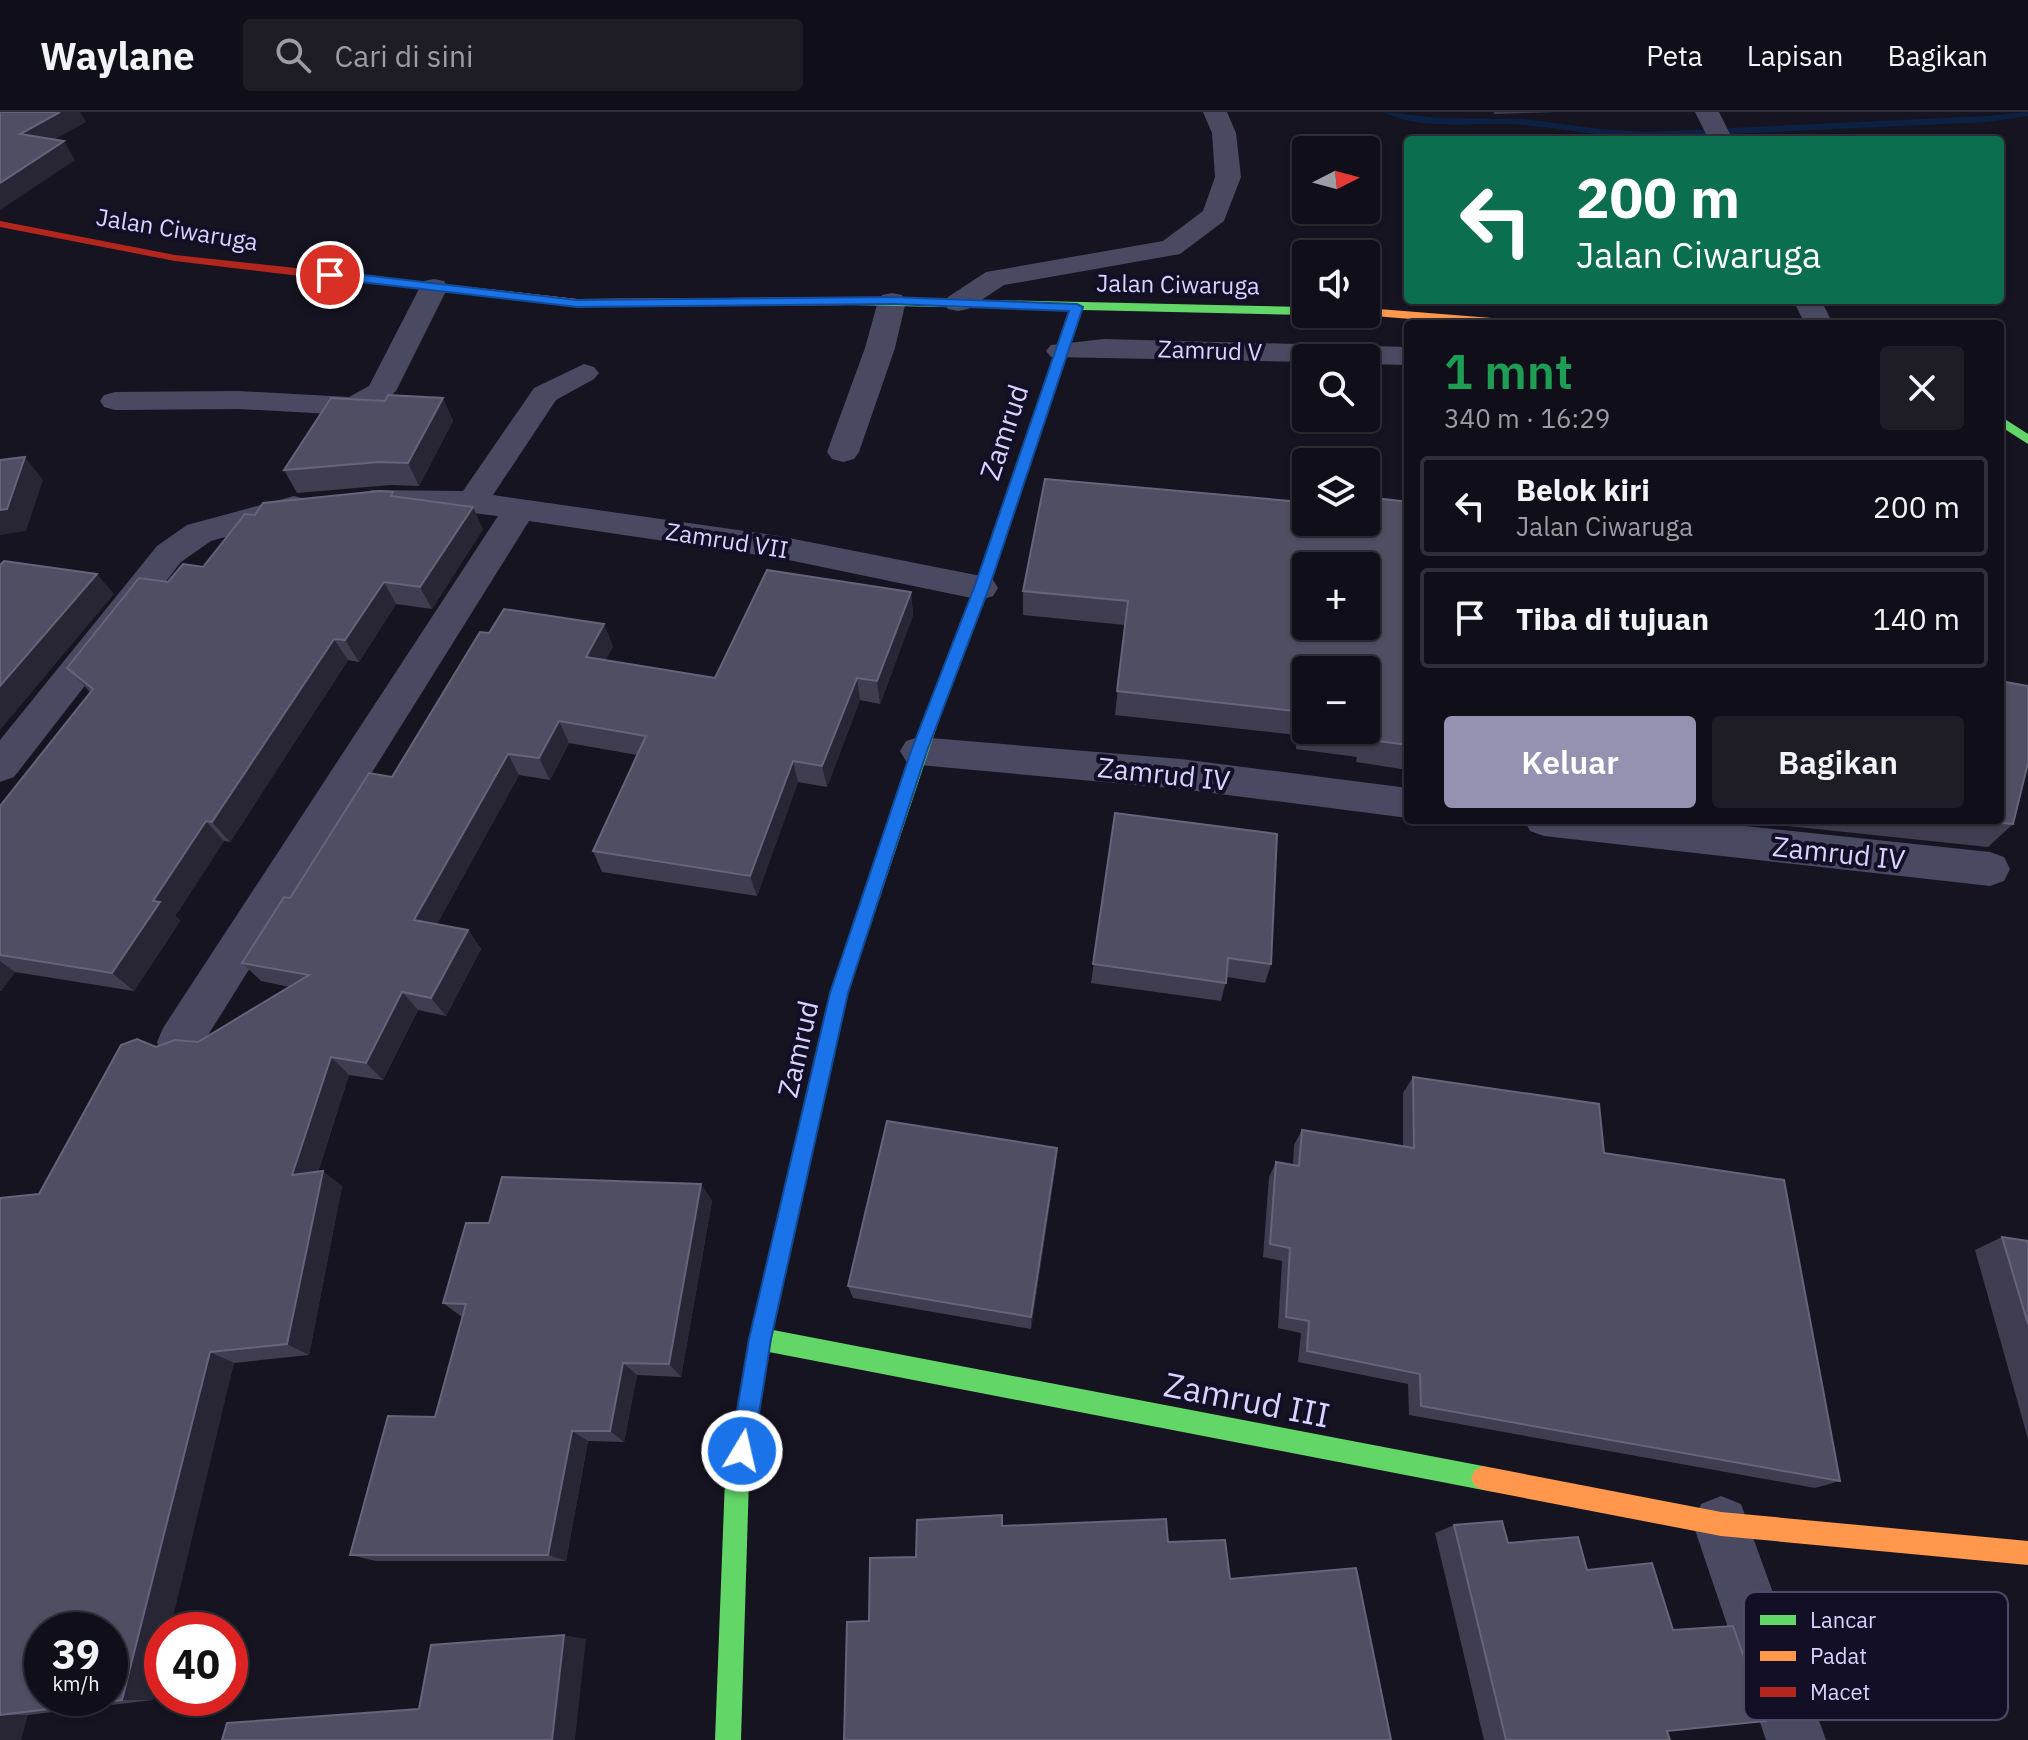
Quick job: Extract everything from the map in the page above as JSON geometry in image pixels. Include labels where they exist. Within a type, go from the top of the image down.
[{"type":"street","points":[[958,303],[996,278],[1171,248],[1215,215],[1228,177],[1224,133],[1215,112]]},
{"type":"street","points":[[1707,112],[1719,136]]},
{"type":"street","name":"Jalan Ciwaruga","points":[[0,224],[175,258],[577,303],[892,301],[1292,311]]},
{"type":"street","points":[[115,401],[238,400],[351,406],[369,400],[381,391],[434,287]]},
{"type":"street","points":[[843,452],[880,348],[892,301]]},
{"type":"street","name":"Zamrud","points":[[728,1740],[737,1479],[760,1339],[839,993],[919,751],[981,588],[1077,307]]},
{"type":"street","points":[[1380,313],[1467,320]]},
{"type":"street","name":"Zamrud V","points":[[1061,351],[1104,348],[1404,356]]},
{"type":"street","points":[[472,502],[545,394],[584,373]]},
{"type":"street","points":[[2004,423],[2028,440]]},
{"type":"street","name":"Zamrud VII","points":[[0,767],[169,554],[199,533],[286,508],[391,499],[472,502],[779,547],[981,588]]},
{"type":"street","points":[[179,1042],[519,510]]},
{"type":"street","name":"Zamrud IV","points":[[919,751],[1181,774],[1404,802]]},
{"type":"street","name":"Zamrud IV","points":[[1599,824],[1990,869]]},
{"type":"street","name":"Zamrud III","points":[[760,1339],[1721,1524],[2028,1553]]},
{"type":"street","points":[[1721,1524],[1745,1592]]},
{"type":"street","points":[[1789,1720],[1796,1740]]},
{"type":"building","points":[[0,112],[60,112],[20,134],[64,141],[0,183]]},
{"type":"building","points":[[388,395],[443,398],[408,463],[379,462],[284,470],[331,398],[385,401]]},
{"type":"building","points":[[25,457],[7,509],[0,510],[0,460]]},
{"type":"building","points":[[1045,479],[1292,501],[1292,536],[1380,536],[1380,499],[1404,502],[1404,744],[1380,741],[1380,656],[1292,656],[1292,711],[1117,691],[1128,601],[1023,591]]},
{"type":"building","points":[[393,492],[391,496],[473,507],[420,587],[384,582],[345,640],[334,639],[212,822],[206,821],[153,901],[160,902],[112,973],[0,955],[0,806],[93,689],[67,668],[139,578],[168,582],[183,564],[203,567],[245,514],[255,515],[263,503]]},
{"type":"building","points":[[4,561],[97,574],[0,686],[0,565]]},
{"type":"building","points":[[767,570],[911,592],[877,681],[857,678],[822,766],[793,761],[750,876],[593,851],[646,736],[559,721],[539,758],[508,754],[414,920],[468,930],[431,998],[402,992],[366,1063],[331,1057],[292,1175],[323,1171],[287,1344],[210,1352],[128,1676],[128,1612],[24,1612],[24,1712],[0,1715],[0,1198],[39,1194],[121,1045],[137,1039],[156,1047],[175,1040],[198,1042],[309,975],[242,963],[284,897],[290,898],[369,773],[392,777],[480,632],[489,633],[504,609],[604,624],[586,657],[715,678]]},
{"type":"building","points":[[2004,682],[2028,686],[2028,763],[2013,824],[2004,823]]},
{"type":"building","points":[[1115,813],[1277,834],[1271,964],[1228,958],[1226,983],[1093,964]]},
{"type":"building","points":[[1413,1077],[1599,1104],[1604,1153],[1784,1180],[1840,1481],[1421,1406],[1420,1374],[1307,1351],[1309,1321],[1286,1317],[1290,1248],[1270,1244],[1276,1162],[1299,1166],[1302,1130],[1414,1148]]},
{"type":"building","points":[[887,1121],[1057,1148],[1031,1317],[848,1286]]},
{"type":"building","points":[[502,1177],[701,1184],[669,1364],[623,1363],[610,1431],[572,1431],[548,1555],[350,1555],[388,1416],[435,1417],[466,1304],[443,1303],[466,1223],[489,1223]]},
{"type":"building","points":[[2002,1237],[2028,1241],[2028,1324]]},
{"type":"building","points":[[1002,1515],[1002,1526],[1166,1519],[1168,1542],[1225,1540],[1230,1579],[1356,1568],[1391,1740],[844,1740],[847,1622],[869,1621],[870,1558],[916,1557],[917,1520]]},
{"type":"building","points":[[1502,1521],[1508,1543],[1578,1537],[1587,1570],[1652,1563],[1673,1630],[1733,1626],[1744,1658],[1744,1720],[1766,1721],[1667,1731],[1670,1740],[1506,1740],[1454,1525]]},
{"type":"building","points":[[564,1635],[552,1740],[222,1740],[227,1723],[419,1709],[431,1645]]},
{"type":"waterway","points":[[1389,112],[1422,119],[1524,122],[1646,135],[1987,119],[2028,113]]},
{"type":"traffic: fast","points":[[852,301],[1292,311]]},
{"type":"traffic: fast","points":[[2004,423],[2028,440]]},
{"type":"traffic: fast","points":[[728,1740],[737,1479],[760,1339],[839,993],[932,717]]},
{"type":"traffic: fast","points":[[760,1339],[1483,1478]]},
{"type":"traffic: slow","points":[[342,277],[577,303],[852,301]]},
{"type":"traffic: slow","points":[[932,717],[981,588],[1077,307]]},
{"type":"traffic: slow","points":[[1380,313],[1467,320]]},
{"type":"traffic: slow","points":[[1483,1478],[1721,1524],[2028,1553]]},
{"type":"traffic: jam","points":[[0,224],[175,258],[342,277]]},
{"type":"route","points":[[330,275],[577,303],[892,301],[1077,307],[981,588],[919,751],[839,993],[760,1339],[742,1451]]}]
